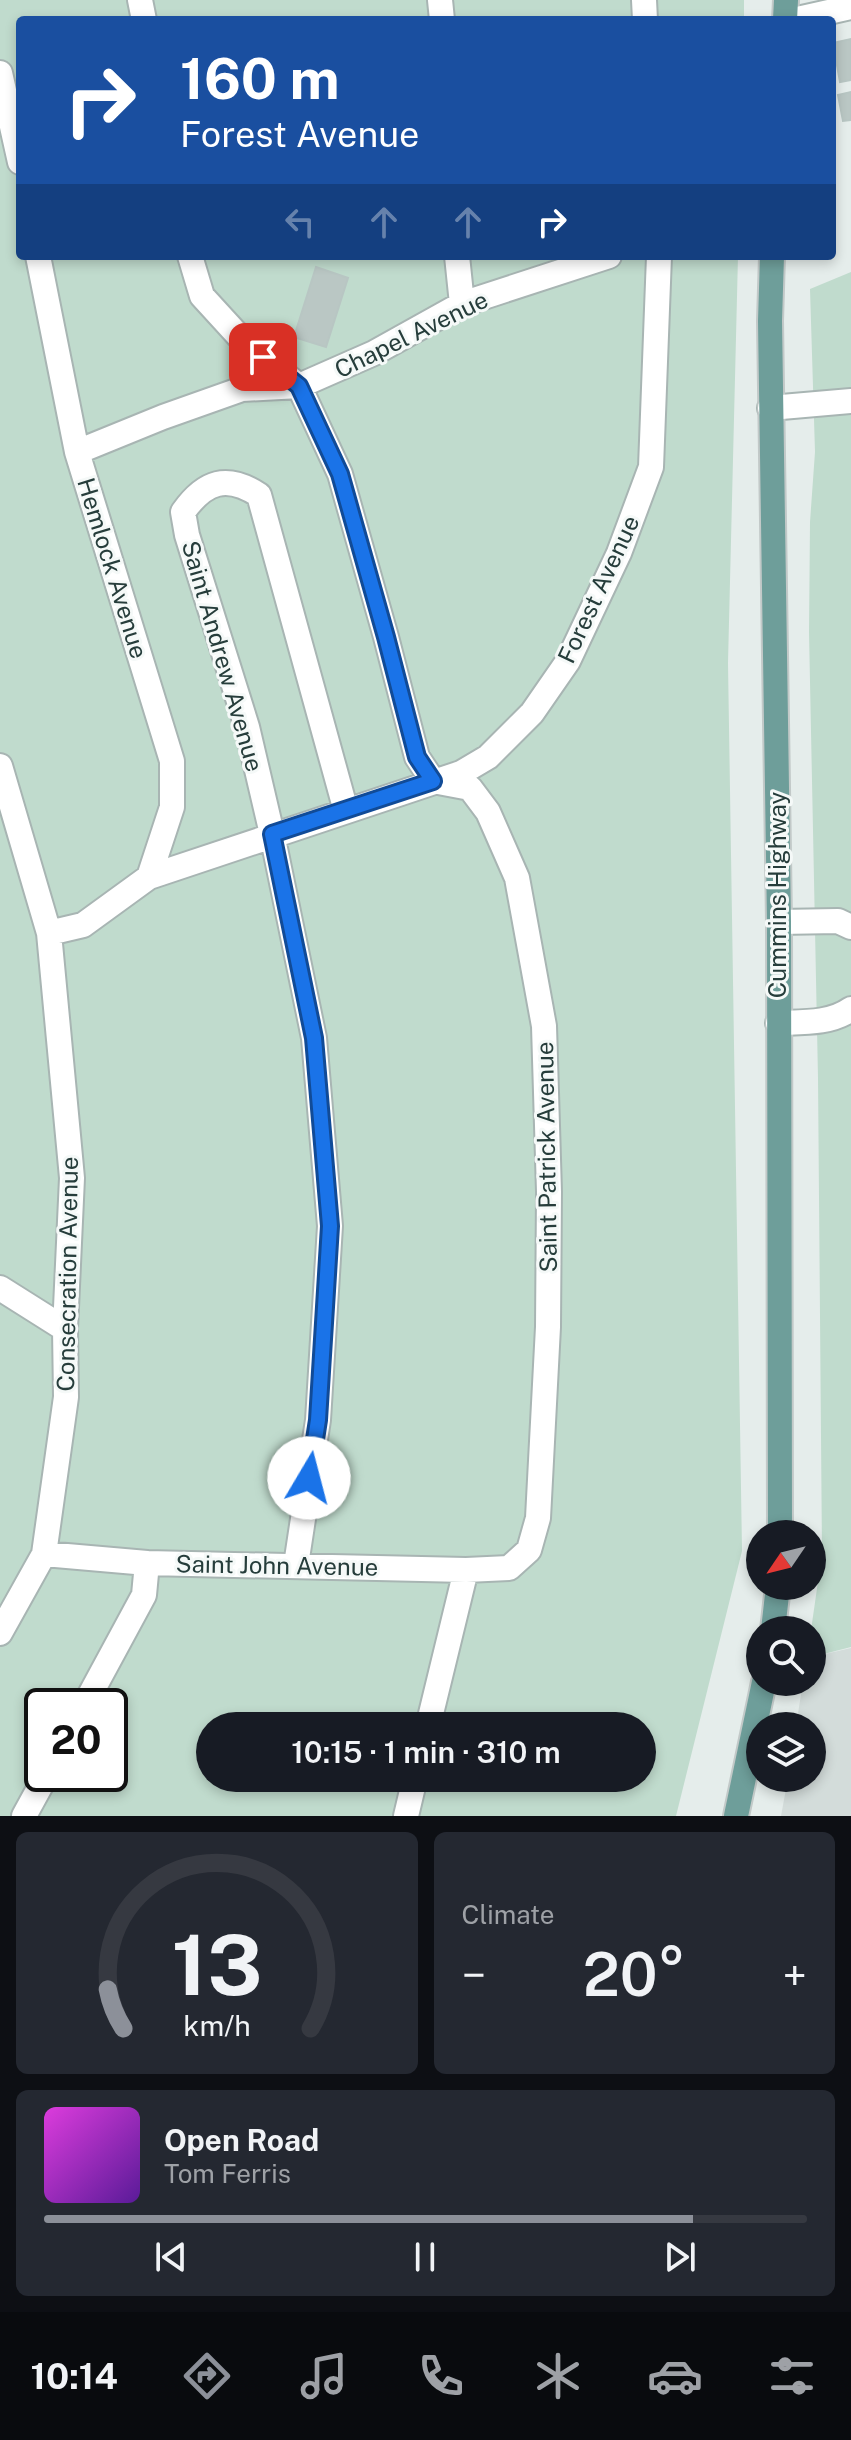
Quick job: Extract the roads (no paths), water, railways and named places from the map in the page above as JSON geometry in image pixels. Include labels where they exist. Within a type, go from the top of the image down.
[{"type":"main road","name":"Cummins Highway","points":[[772,260],[770,408],[779,922],[780,1520]]},
{"type":"main road","points":[[736,1816],[761,1696]]},
{"type":"street","points":[[811,16],[851,7]]},
{"type":"street","points":[[0,73],[16,144]]},
{"type":"street","name":"Hemlock Avenue","points":[[39,260],[77,452],[172,761],[172,807],[149,877]]},
{"type":"street","points":[[191,260],[202,296],[245,343],[299,386],[340,474],[417,757],[433,781]]},
{"type":"street","points":[[457,260],[462,304]]},
{"type":"street","name":"Chapel Avenue","points":[[77,452],[242,389],[299,386],[374,353],[462,304],[597,260]]},
{"type":"street","name":"Forest Avenue","points":[[49,933],[83,925],[149,877],[461,773],[488,757],[532,713],[568,661],[619,553],[651,467],[659,260]]},
{"type":"street","points":[[770,408],[851,401]]},
{"type":"street","name":"Saint Andrew Avenue","points":[[272,834],[247,727],[187,535],[183,512],[192,499],[215,484],[241,484],[259,495],[346,811]]},
{"type":"street","name":"Consecration Avenue","points":[[0,766],[6,807],[49,933],[72,1178],[65,1329],[66,1397],[44,1554],[0,1633]]},
{"type":"street","name":"Saint Patrick Avenue","points":[[433,781],[470,788],[488,812],[517,878],[544,1026],[549,1192],[548,1327],[538,1518],[529,1550],[509,1568]]},
{"type":"street","points":[[272,834],[314,1038],[330,1226],[318,1420],[296,1565]]},
{"type":"street","points":[[779,922],[838,921],[851,927]]},
{"type":"street","points":[[778,1023],[811,1022],[842,1016],[851,1009]]},
{"type":"street","points":[[0,1288],[65,1329]]},
{"type":"street","name":"Saint John Avenue","points":[[44,1554],[147,1563],[466,1570],[509,1568]]},
{"type":"street","points":[[94,1688],[144,1595],[147,1563]]},
{"type":"street","points":[[431,1712],[466,1570]]},
{"type":"street","points":[[24,1816],[37,1792]]},
{"type":"street","points":[[406,1816],[412,1792]]}]
